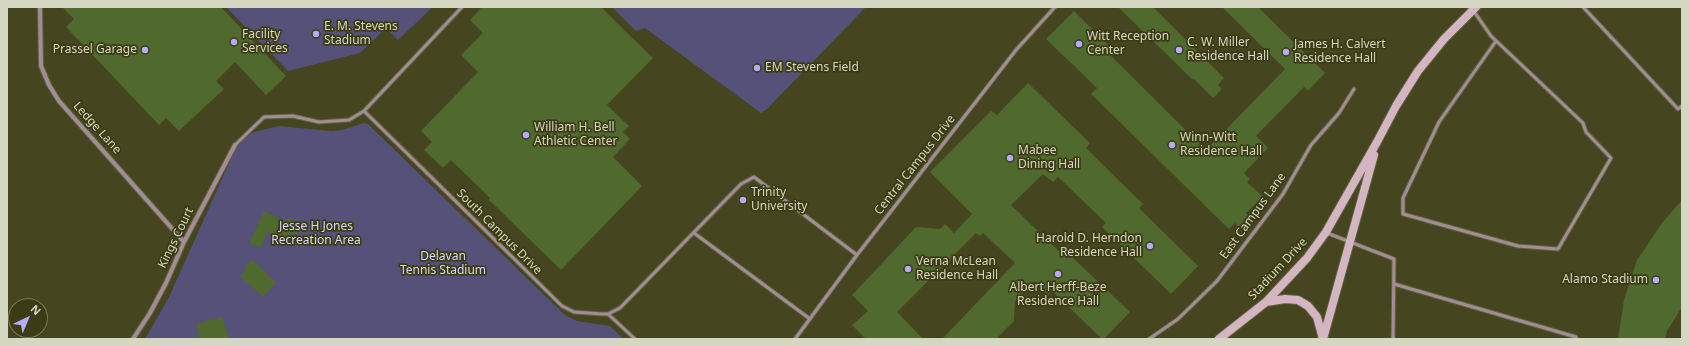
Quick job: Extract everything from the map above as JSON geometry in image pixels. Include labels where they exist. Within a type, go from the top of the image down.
[{"type":"main road","name":"Stadium Drive","points":[[1219,339],[1266,302],[1307,258],[1326,232],[1396,106],[1418,71],[1444,39],[1473,8]]},
{"type":"main road","name":"Stadium Drive","points":[[1323,339],[1377,142]]},
{"type":"main road","points":[[1266,302],[1285,299],[1298,300],[1308,306],[1317,317],[1323,339]]},
{"type":"street","name":"Ledge Lane","points":[[40,7],[41,66],[49,85],[59,101],[184,242]]},
{"type":"street","name":"Kings Court","points":[[133,339],[150,313],[184,242],[235,145]]},
{"type":"lane","points":[[235,145],[264,117],[293,116],[319,122],[350,120],[364,110],[462,7]]},
{"type":"lane","name":"Central Campus Drive","points":[[795,339],[857,255],[1016,50],[1055,7]]},
{"type":"lane","points":[[1583,7],[1678,109],[1682,106]]},
{"type":"lane","points":[[1473,8],[1491,36],[1583,123],[1586,132],[1611,158],[1558,249],[1518,246],[1403,214],[1403,198],[1439,122],[1496,41]]},
{"type":"lane","name":"East Campus Lane","points":[[1149,339],[1178,319],[1217,281],[1283,194],[1311,145],[1339,113],[1354,89]]},
{"type":"lane","name":"South Campus Drive","points":[[364,110],[562,306],[574,312],[608,314]]},
{"type":"lane","points":[[635,339],[608,314],[620,308],[741,184],[754,177],[857,255]]},
{"type":"lane","points":[[1326,232],[1394,259],[1394,339]]},
{"type":"lane","points":[[694,233],[810,319]]},
{"type":"lane","points":[[1394,284],[1576,337],[1576,339]]},
{"type":"green space","name":"E. M. Stevens Stadium","points":[[226,7],[433,7],[398,40],[386,28],[360,53],[288,71]]},
{"type":"green space","name":"EM Stevens Field","points":[[612,7],[866,7],[767,109],[761,113],[645,28],[636,31]]},
{"type":"green space","name":"Jesse H Jones Recreation Area","points":[[364,123],[368,124],[565,315],[577,321],[610,326],[624,339],[145,339],[169,297],[235,150],[243,139],[254,132],[279,126],[331,131],[342,130]]},
{"type":"building","name":"Prassel Garage","points":[[62,7],[221,7],[286,76],[266,95],[235,62],[216,81],[224,89],[179,131],[166,118],[159,125],[66,27],[74,19]]},
{"type":"building","name":"William H. Bell Athletic Center","points":[[482,7],[601,7],[653,58],[607,105],[629,126],[623,132],[630,139],[613,157],[642,186],[561,270],[489,200],[490,198],[451,160],[443,168],[424,150],[432,142],[421,131],[478,72],[461,55],[483,33],[470,20]]},
{"type":"building","name":"C. W. Miller Residence Hall","points":[[1118,7],[1153,7],[1224,78],[1218,85],[1222,89],[1213,98]]},
{"type":"building","name":"Winn-Witt Residence Hall","points":[[1222,7],[1258,7],[1325,73],[1308,91],[1304,87],[1256,136],[1268,148],[1244,173],[1250,179],[1247,182],[1263,197],[1246,213],[1250,217],[1239,228],[1235,223],[1229,229],[1091,94],[1097,88],[1046,39],[1074,11],[1112,49],[1108,53],[1206,150],[1285,69]]},
{"type":"building","points":[[1028,83],[1090,143],[1086,148],[1143,204],[1139,208],[1198,266],[1171,294],[1102,227],[1106,223],[1058,177],[1053,182],[1043,174],[1011,205],[1066,258],[1069,254],[1130,312],[1104,339],[1102,339],[1052,291],[1048,295],[1034,282],[1015,301],[1014,321],[996,339],[942,339],[1015,263],[983,233],[980,236],[976,233],[897,312],[923,339],[866,339],[852,325],[868,311],[852,295],[916,227],[940,229],[945,224],[954,233],[972,214],[930,172],[991,111],[997,115]]},
{"type":"building","name":"Alamo Stadium","points":[[1682,200],[1682,307],[1667,331],[1665,339],[1618,339],[1624,300],[1637,260],[1662,223]]},
{"type":"building","points":[[264,211],[287,222],[289,218],[302,225],[297,235],[292,233],[288,242],[268,232],[261,248],[249,243]]},
{"type":"building","points":[[252,259],[276,283],[263,297],[240,276],[246,270],[244,268]]},
{"type":"building","points":[[222,317],[229,339],[200,339],[196,324]]},
{"type":"place","name":"E. M. Stevens Stadium","points":[[316,34]]},
{"type":"place","name":"Facility Services","points":[[234,42]]},
{"type":"place","name":"Witt Reception Center","points":[[1079,44]]},
{"type":"place","name":"Prassel Garage","points":[[145,50]]},
{"type":"place","name":"C. W. Miller Residence Hall","points":[[1179,50]]},
{"type":"place","name":"James H. Calvert Residence Hall","points":[[1286,52]]},
{"type":"place","name":"EM Stevens Field","points":[[757,68]]},
{"type":"place","name":"William H. Bell Athletic Center","points":[[526,135]]},
{"type":"place","name":"Winn-Witt Residence Hall","points":[[1172,145]]},
{"type":"place","name":"Mabee Dining Hall","points":[[1010,158]]},
{"type":"place","name":"Trinity University","points":[[743,200]]},
{"type":"place","name":"Harold D. Herndon Residence Hall","points":[[1150,246]]},
{"type":"place","name":"Verna McLean Residence Hall","points":[[908,269]]},
{"type":"place","name":"Albert Herff-Beze Residence Hall","points":[[1058,274]]},
{"type":"place","name":"Alamo Stadium","points":[[1656,280]]},
{"type":"park label","name":"Delavan Tennis Stadium","points":[[443,264]]}]
